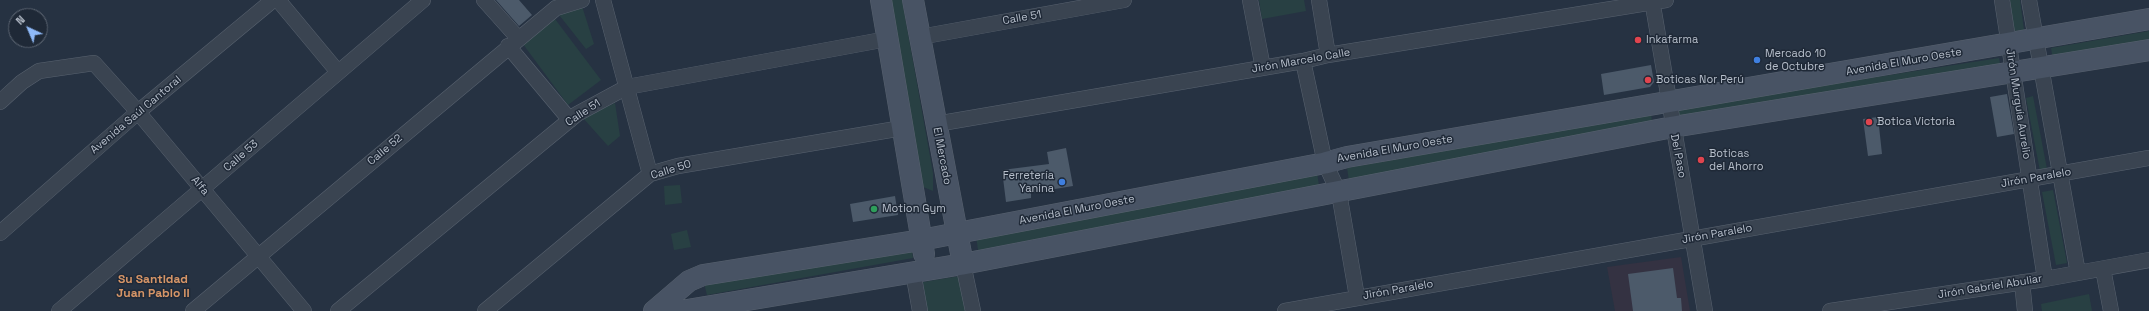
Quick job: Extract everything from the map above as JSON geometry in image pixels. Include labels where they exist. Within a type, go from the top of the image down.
[{"type":"main road","points":[[881,0],[921,240],[920,271]]},
{"type":"main road","name":"El Mercado","points":[[913,0],[963,264]]},
{"type":"main road","name":"Avenida El Muro Oeste","points":[[654,311],[689,281],[703,275],[921,240],[1325,163],[1346,157],[2149,19]]},
{"type":"main road","points":[[686,310],[963,264],[1339,193],[1673,127],[2149,50]]},
{"type":"street","name":"Avenida Saúl Cantoral","points":[[0,233],[138,112],[273,0]]},
{"type":"street","points":[[278,0],[338,72]]},
{"type":"street","name":"Calle 53","points":[[59,311],[423,0]]},
{"type":"street","points":[[484,0],[570,120]]},
{"type":"street","name":"Calle 52","points":[[193,311],[513,42],[556,8],[582,0]]},
{"type":"street","points":[[603,0],[650,174]]},
{"type":"street","name":"Calle 51","points":[[920,37],[1124,0]]},
{"type":"street","points":[[1250,0],[1263,68]]},
{"type":"street","points":[[1319,0],[1328,55]]},
{"type":"street","name":"Jirón Murguía Aurelio","points":[[2002,0],[2045,279]]},
{"type":"street","points":[[2029,0],[2078,273]]},
{"type":"street","name":"Jirón Marcelo Calle","points":[[936,124],[1303,61],[1328,55],[1657,1]]},
{"type":"street","name":"Del Paso","points":[[1657,1],[1668,101],[1694,238],[1704,311]]},
{"type":"street","name":"Calle 51","points":[[338,311],[570,120],[626,86],[887,39]]},
{"type":"street","points":[[1303,61],[1325,163],[1339,193],[1358,297]]},
{"type":"street","name":"Alfa","points":[[0,102],[22,82],[39,71],[94,63],[138,112],[304,311]]},
{"type":"street","name":"Calle 50","points":[[485,311],[650,174],[678,166],[902,128]]},
{"type":"street","name":"Jirón Paralelo","points":[[1285,311],[2149,158]]},
{"type":"street","name":"Jirón Gabriel Abuliar","points":[[1830,311],[2045,279],[2149,260]]},
{"type":"street","name":"El Mercado","points":[[963,264],[973,311]]},
{"type":"street","points":[[2103,269],[2111,311]]},
{"type":"street","points":[[920,271],[920,311]]},
{"type":"street","points":[[2022,282],[2026,311]]},
{"type":"shaded area","points":[[1681,257],[1690,311],[1615,311],[1607,267]]},
{"type":"green space","points":[[886,0],[902,0],[933,173],[933,191],[916,184]]},
{"type":"green space","points":[[1259,0],[1304,0],[1306,11],[1262,19]]},
{"type":"green space","points":[[2010,0],[2020,0],[2024,30],[2014,31]]},
{"type":"green space","points":[[581,3],[594,44],[586,49],[556,11]]},
{"type":"green space","points":[[552,15],[601,80],[568,105],[520,40]]},
{"type":"green space","points":[[2149,31],[2149,44],[2053,60],[2051,48]]},
{"type":"green space","points":[[1999,58],[2001,69],[1680,119],[1678,108]]},
{"type":"green space","points":[[2033,96],[2047,169],[2040,171],[2026,98]]},
{"type":"green space","points":[[615,103],[620,136],[608,146],[583,118]]},
{"type":"green space","points":[[1651,114],[1653,127],[1349,181],[1347,168]]},
{"type":"green space","points":[[1317,172],[1319,186],[978,250],[976,236]]},
{"type":"green space","points":[[680,185],[682,203],[665,205],[664,186]]},
{"type":"green space","points":[[2053,190],[2067,263],[2056,265],[2042,192]]},
{"type":"green space","points":[[687,230],[691,247],[674,250],[671,234]]},
{"type":"green space","points":[[911,246],[913,258],[707,295],[704,283]]},
{"type":"green space","points":[[960,276],[966,311],[927,311],[923,282]]},
{"type":"green space","points":[[2089,294],[2092,311],[2042,311],[2041,304]]},
{"type":"building","points":[[496,0],[519,0],[532,15],[519,26]]},
{"type":"building","points":[[1651,65],[1654,82],[1650,87],[1604,95],[1601,74]]},
{"type":"building","points":[[2007,94],[2014,134],[1997,137],[1990,97]]},
{"type":"building","points":[[1878,117],[1882,154],[1868,156],[1863,119]]},
{"type":"building","points":[[1066,148],[1073,186],[1031,193],[1031,198],[1006,202],[1002,170],[1049,164],[1047,152]]},
{"type":"building","name":"Motion Gym","points":[[895,196],[898,215],[853,222],[850,204]]},
{"type":"building","points":[[1673,268],[1677,298],[1681,298],[1682,311],[1633,311],[1628,274]]},
{"type":"place","name":"Inkafarma","points":[[1638,40]]},
{"type":"place","name":"Mercado 10 de Octubre","points":[[1757,60]]},
{"type":"place","name":"Boticas Nor Perú","points":[[1648,80]]},
{"type":"place","name":"Botica Victoria","points":[[1869,122]]},
{"type":"place","name":"Boticas del Ahorro","points":[[1701,160]]},
{"type":"place","name":"Ferretería Yanina","points":[[1062,182]]},
{"type":"place","name":"Motion Gym","points":[[874,209]]},
{"type":"district","name":"Su Santidad Juan Pablo II","points":[[153,287]]}]
